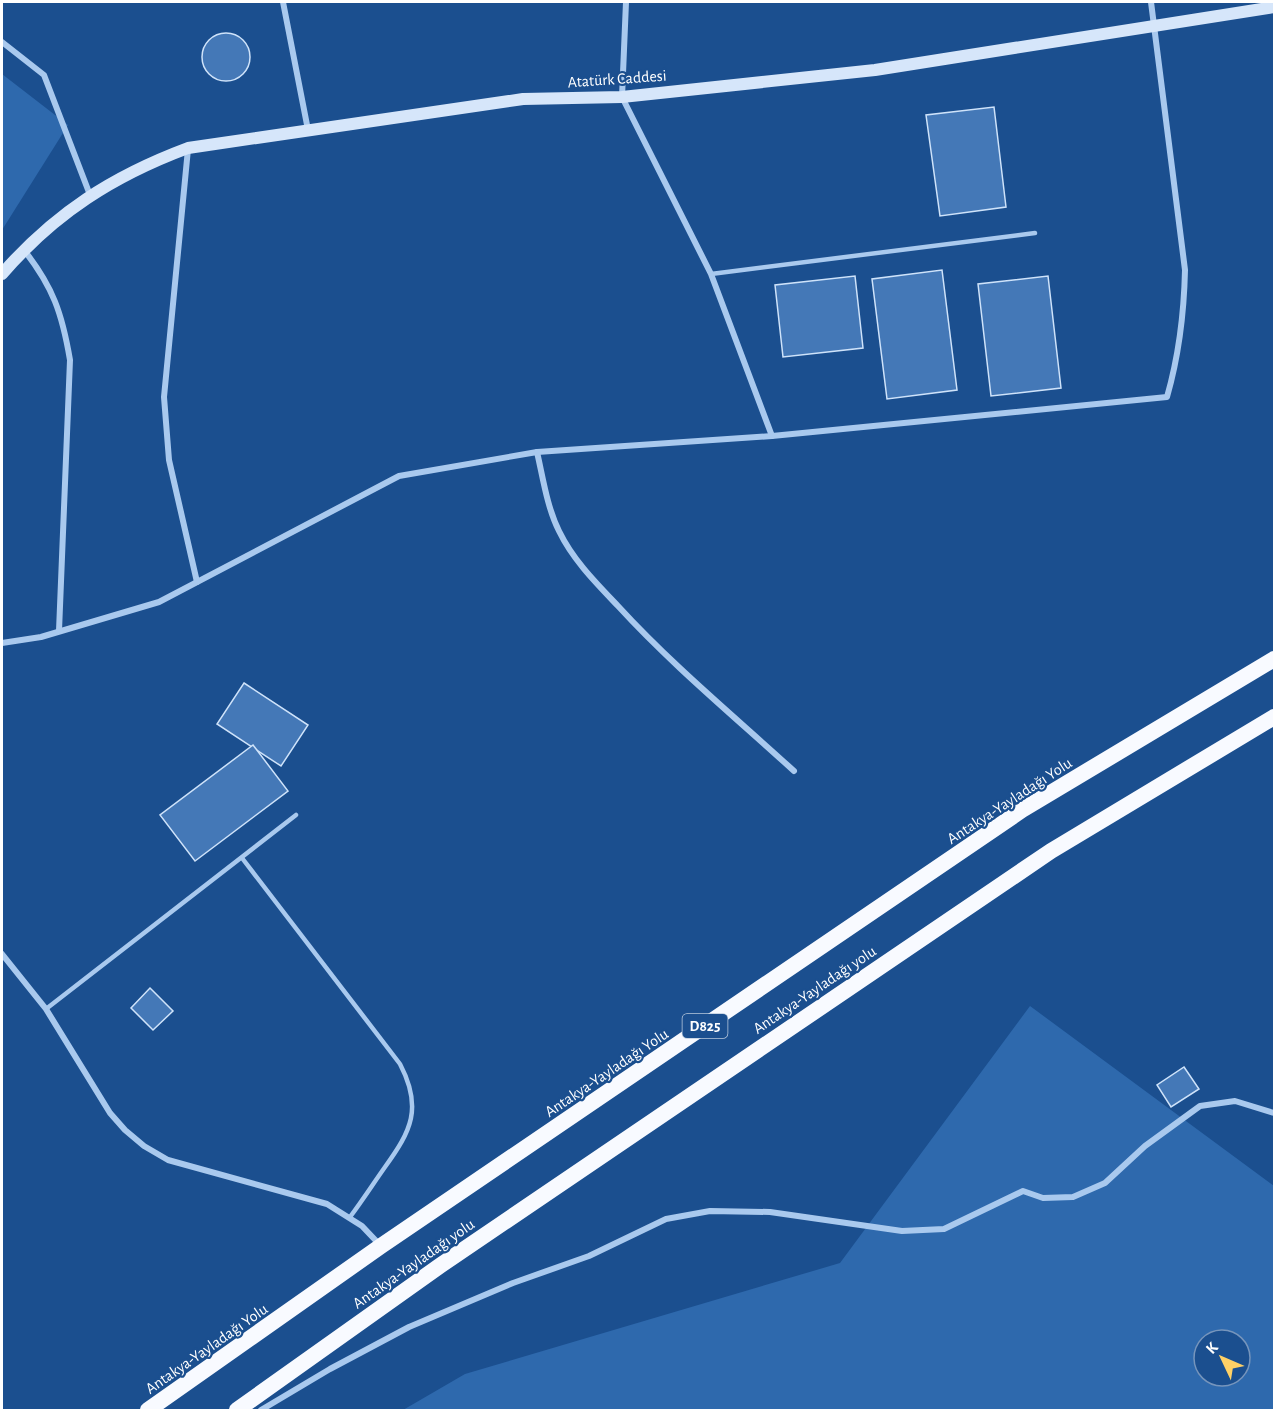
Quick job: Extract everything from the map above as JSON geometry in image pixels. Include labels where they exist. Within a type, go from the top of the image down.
[{"type":"highway","name":"Antakya-Yayladağı Yolu","points":[[148,1410],[381,1246],[1022,810],[1275,659]]},
{"type":"highway","name":"Antakya-Yayladağı yolu","points":[[237,1410],[441,1265],[1041,857],[1275,717]]},
{"type":"main road","name":"Atatürk Caddesi","points":[[2,274],[23,249],[56,220],[90,195],[152,161],[188,148],[523,99],[622,97],[875,70],[1275,7]]},
{"type":"street","points":[[283,2],[308,130]]},
{"type":"street","points":[[626,2],[622,97],[711,274],[772,436]]},
{"type":"street","points":[[2,643],[41,637],[159,602],[399,476],[537,452],[772,436],[1167,397],[1180,344],[1185,270],[1151,2]]},
{"type":"street","points":[[2,42],[44,75],[90,195]]},
{"type":"street","points":[[188,148],[164,397],[169,460],[197,582]]},
{"type":"street","points":[[23,249],[53,293],[64,324],[70,360],[60,631]]},
{"type":"street","points":[[537,452],[547,498],[558,529],[570,551],[586,572],[641,631],[794,771]]},
{"type":"street","points":[[2,954],[46,1009],[110,1113],[125,1131],[144,1146],[168,1160],[327,1204],[362,1226],[381,1246]]},
{"type":"street","points":[[261,1410],[330,1369],[409,1327],[513,1283],[589,1256],[666,1219],[710,1211],[770,1212],[902,1231],[944,1229],[1023,1191],[1042,1198],[1072,1197],[1105,1183],[1145,1146],[1200,1106],[1235,1101],[1275,1113]]},
{"type":"lane","points":[[711,274],[1035,233]]},
{"type":"lane","points":[[46,1009],[296,815]]},
{"type":"lane","points":[[242,858],[400,1064],[410,1087],[412,1113],[405,1140],[350,1217]]},
{"type":"shaded area","points":[[2,74],[68,125],[2,230]]},
{"type":"shaded area","points":[[1030,1006],[1274,1186],[1274,1410],[403,1410],[465,1374],[840,1263]]},
{"type":"building","points":[[226,33],[243,40],[250,57],[243,74],[226,81],[209,74],[202,57],[209,40]]},
{"type":"building","points":[[994,107],[1006,207],[940,216],[926,115]]},
{"type":"building","points":[[942,270],[957,390],[887,399],[872,279]]},
{"type":"building","points":[[855,276],[863,348],[783,357],[775,285]]},
{"type":"building","points":[[1048,276],[1061,388],[991,396],[978,284]]},
{"type":"building","points":[[244,683],[308,725],[281,766],[217,724]]},
{"type":"building","points":[[253,745],[288,791],[195,861],[160,815]]},
{"type":"building","points":[[150,988],[173,1011],[153,1030],[131,1008]]},
{"type":"building","points":[[1184,1067],[1199,1089],[1171,1107],[1157,1085]]}]
